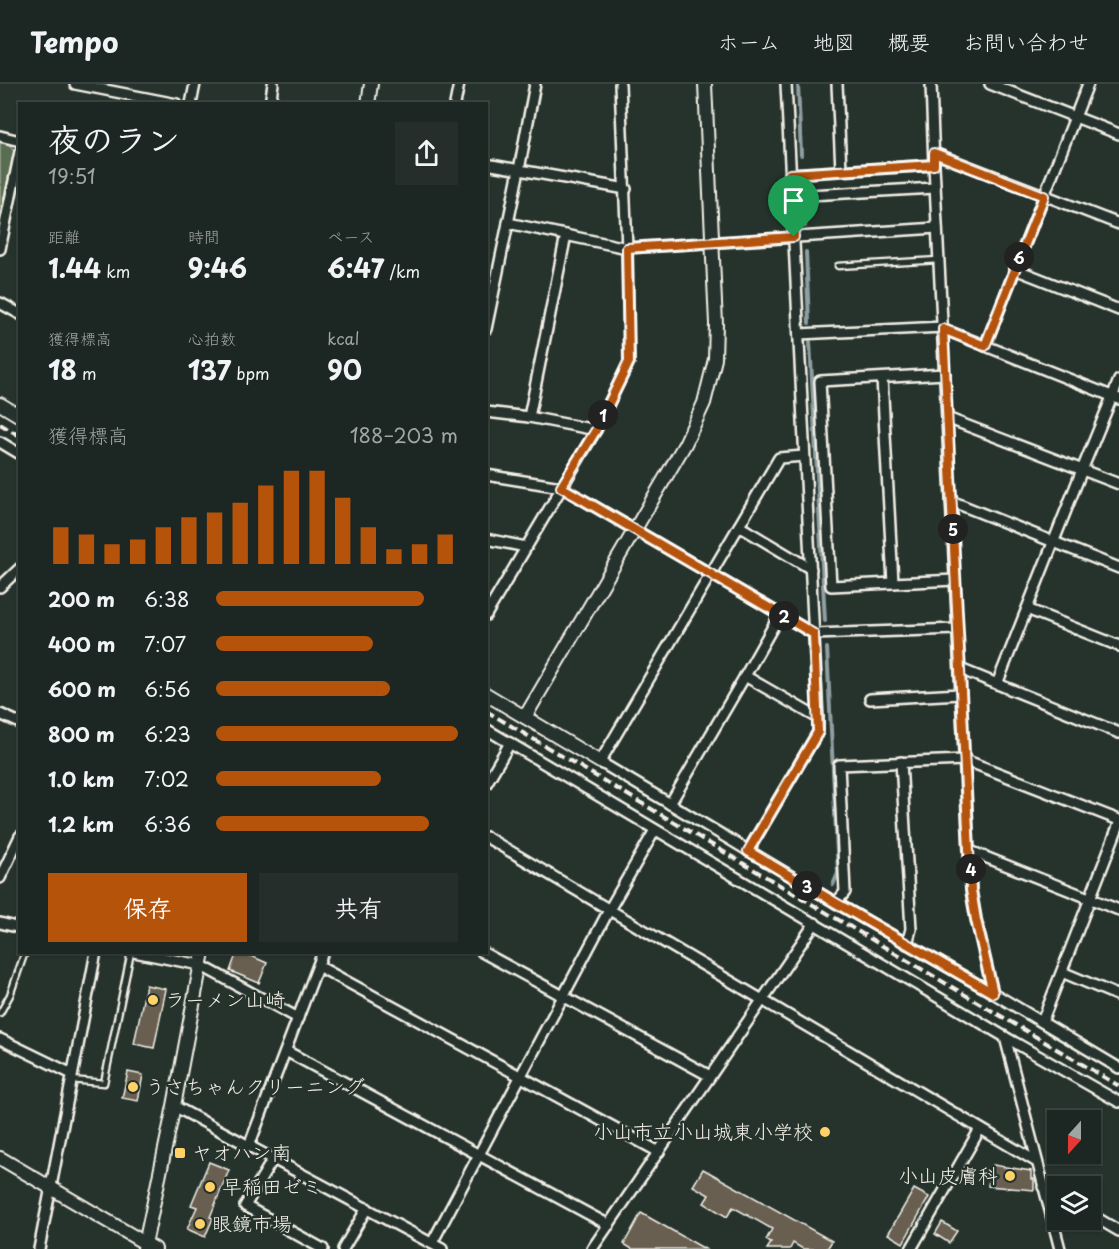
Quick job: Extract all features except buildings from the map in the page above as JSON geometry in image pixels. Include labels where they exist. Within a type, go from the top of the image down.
[{"type":"street","points":[[75,84],[168,102]]},
{"type":"street","points":[[191,102],[195,84]]},
{"type":"street","points":[[270,102],[273,84]]},
{"type":"street","points":[[368,102],[371,84]]},
{"type":"street","points":[[455,102],[459,84]]},
{"type":"street","points":[[489,299],[508,223],[535,84]]},
{"type":"street","points":[[488,612],[596,430],[629,362],[626,189],[620,84]]},
{"type":"street","points":[[525,717],[685,444],[704,403],[715,359],[717,324],[705,84]]},
{"type":"street","points":[[748,851],[818,732],[786,84]]},
{"type":"street","points":[[837,84],[841,170]]},
{"type":"street","points":[[931,84],[971,890],[993,993]]},
{"type":"street","points":[[990,84],[1119,134]]},
{"type":"street","points":[[985,346],[1088,84]]},
{"type":"street","points":[[0,136],[18,140]]},
{"type":"street","points":[[934,153],[1119,224]]},
{"type":"street","points":[[0,249],[2,225],[18,160]]},
{"type":"street","points":[[488,164],[626,189]]},
{"type":"street","points":[[790,174],[934,165]]},
{"type":"street","points":[[791,196],[935,188]]},
{"type":"street","points":[[508,223],[627,248],[937,228]]},
{"type":"street","points":[[529,417],[566,235]]},
{"type":"street","points":[[1014,269],[1119,310]]},
{"type":"street","points":[[0,303],[18,313]]},
{"type":"street","points":[[799,334],[943,328],[1116,398]]},
{"type":"street","points":[[945,374],[820,381],[831,586],[955,580]]},
{"type":"street","points":[[882,378],[893,582]]},
{"type":"street","points":[[997,684],[1082,470],[1116,398],[1119,381]]},
{"type":"street","points":[[0,405],[18,415]]},
{"type":"street","points":[[488,412],[529,417],[596,430]]},
{"type":"street","points":[[947,418],[1119,484]]},
{"type":"street","points":[[0,442],[18,453]]},
{"type":"street","points":[[600,762],[779,458],[804,456]]},
{"type":"street","points":[[488,475],[561,487],[814,634],[957,629]]},
{"type":"street","points":[[951,501],[1119,568]]},
{"type":"street","points":[[739,526],[811,569]]},
{"type":"street","points":[[488,539],[526,547]]},
{"type":"street","points":[[0,587],[18,570]]},
{"type":"street","points":[[1027,609],[1119,646]]},
{"type":"street","points":[[670,804],[780,614]]},
{"type":"street","points":[[960,669],[1119,733]]},
{"type":"street","points":[[745,676],[818,718]]},
{"type":"street","points":[[870,699],[960,694]]},
{"type":"street","points":[[488,695],[836,903],[1119,1068]]},
{"type":"street","points":[[0,714],[18,722]]},
{"type":"street","points":[[488,730],[1005,1037],[1119,1102]]},
{"type":"street","points":[[488,781],[510,743]]},
{"type":"street","points":[[836,903],[844,892],[839,765],[965,760],[1119,822],[1042,1022]]},
{"type":"street","points":[[901,762],[911,929],[907,944]]},
{"type":"street","points":[[432,1243],[609,910],[655,830]]},
{"type":"street","points":[[488,838],[1037,1162]]},
{"type":"street","points":[[0,878],[18,840]]},
{"type":"street","points":[[970,851],[1119,910]]},
{"type":"street","points":[[0,923],[18,928]]},
{"type":"street","points":[[592,1249],[815,923]]},
{"type":"street","points":[[39,1249],[96,954]]},
{"type":"street","points":[[142,954],[200,965],[298,1018]]},
{"type":"street","points":[[0,1158],[148,1247],[203,954]]},
{"type":"street","points":[[249,1146],[322,954]]},
{"type":"street","points":[[486,954],[711,1076]]},
{"type":"street","points":[[318,966],[659,1152]]},
{"type":"street","points":[[1062,972],[1119,996]]},
{"type":"street","points":[[1005,1037],[1060,1249]]},
{"type":"street","points":[[0,1039],[72,1077]]},
{"type":"street","points":[[286,1051],[609,1225]]},
{"type":"street","points":[[174,1106],[442,1249]]},
{"type":"street","points":[[911,1249],[980,1129]]},
{"type":"street","points":[[273,1160],[244,1206],[322,1249]]},
{"type":"street","points":[[1043,1187],[1047,1189]]},
{"type":"street","points":[[343,1249],[367,1208]]},
{"type":"street","points":[[1101,1220],[1119,1231]]},
{"type":"lane","points":[[838,267],[939,260]]},
{"type":"lane","points":[[0,1013],[10,995],[24,954]]},
{"type":"lane","points":[[72,1077],[104,1083],[132,954]]},
{"type":"green space","points":[[0,142],[9,144],[14,151],[0,217]]},
{"type":"waterway","points":[[798,84],[801,155]]},
{"type":"waterway","points":[[804,205],[805,226]]},
{"type":"waterway","points":[[806,252],[809,323]]},
{"type":"waterway","points":[[810,342],[825,621]]},
{"type":"waterway","points":[[827,648],[838,873],[833,885]]},
{"type":"railway","points":[[0,424],[18,435]]},
{"type":"railway","points":[[488,712],[1119,1086]]},
{"type":"place","name":"ラーメン山崎","points":[[153,1000]]},
{"type":"place","name":"うさちゃんクリーニング","points":[[133,1087]]},
{"type":"place","name":"小山市立小山城東小学校","points":[[825,1132]]},
{"type":"place","name":"ヤオハン南","points":[[180,1153]]},
{"type":"place","name":"小山皮膚科","points":[[1010,1176]]},
{"type":"place","name":"早稲田ゼミ","points":[[210,1187]]},
{"type":"place","name":"眼鏡市場","points":[[200,1224]]},
{"type":"route","points":[[934,153],[1044,196],[985,346],[943,329],[971,890],[993,993],[748,851],[818,732],[814,634],[561,487],[596,430],[629,362],[627,248],[794,237],[790,174],[934,165],[934,153]]}]
